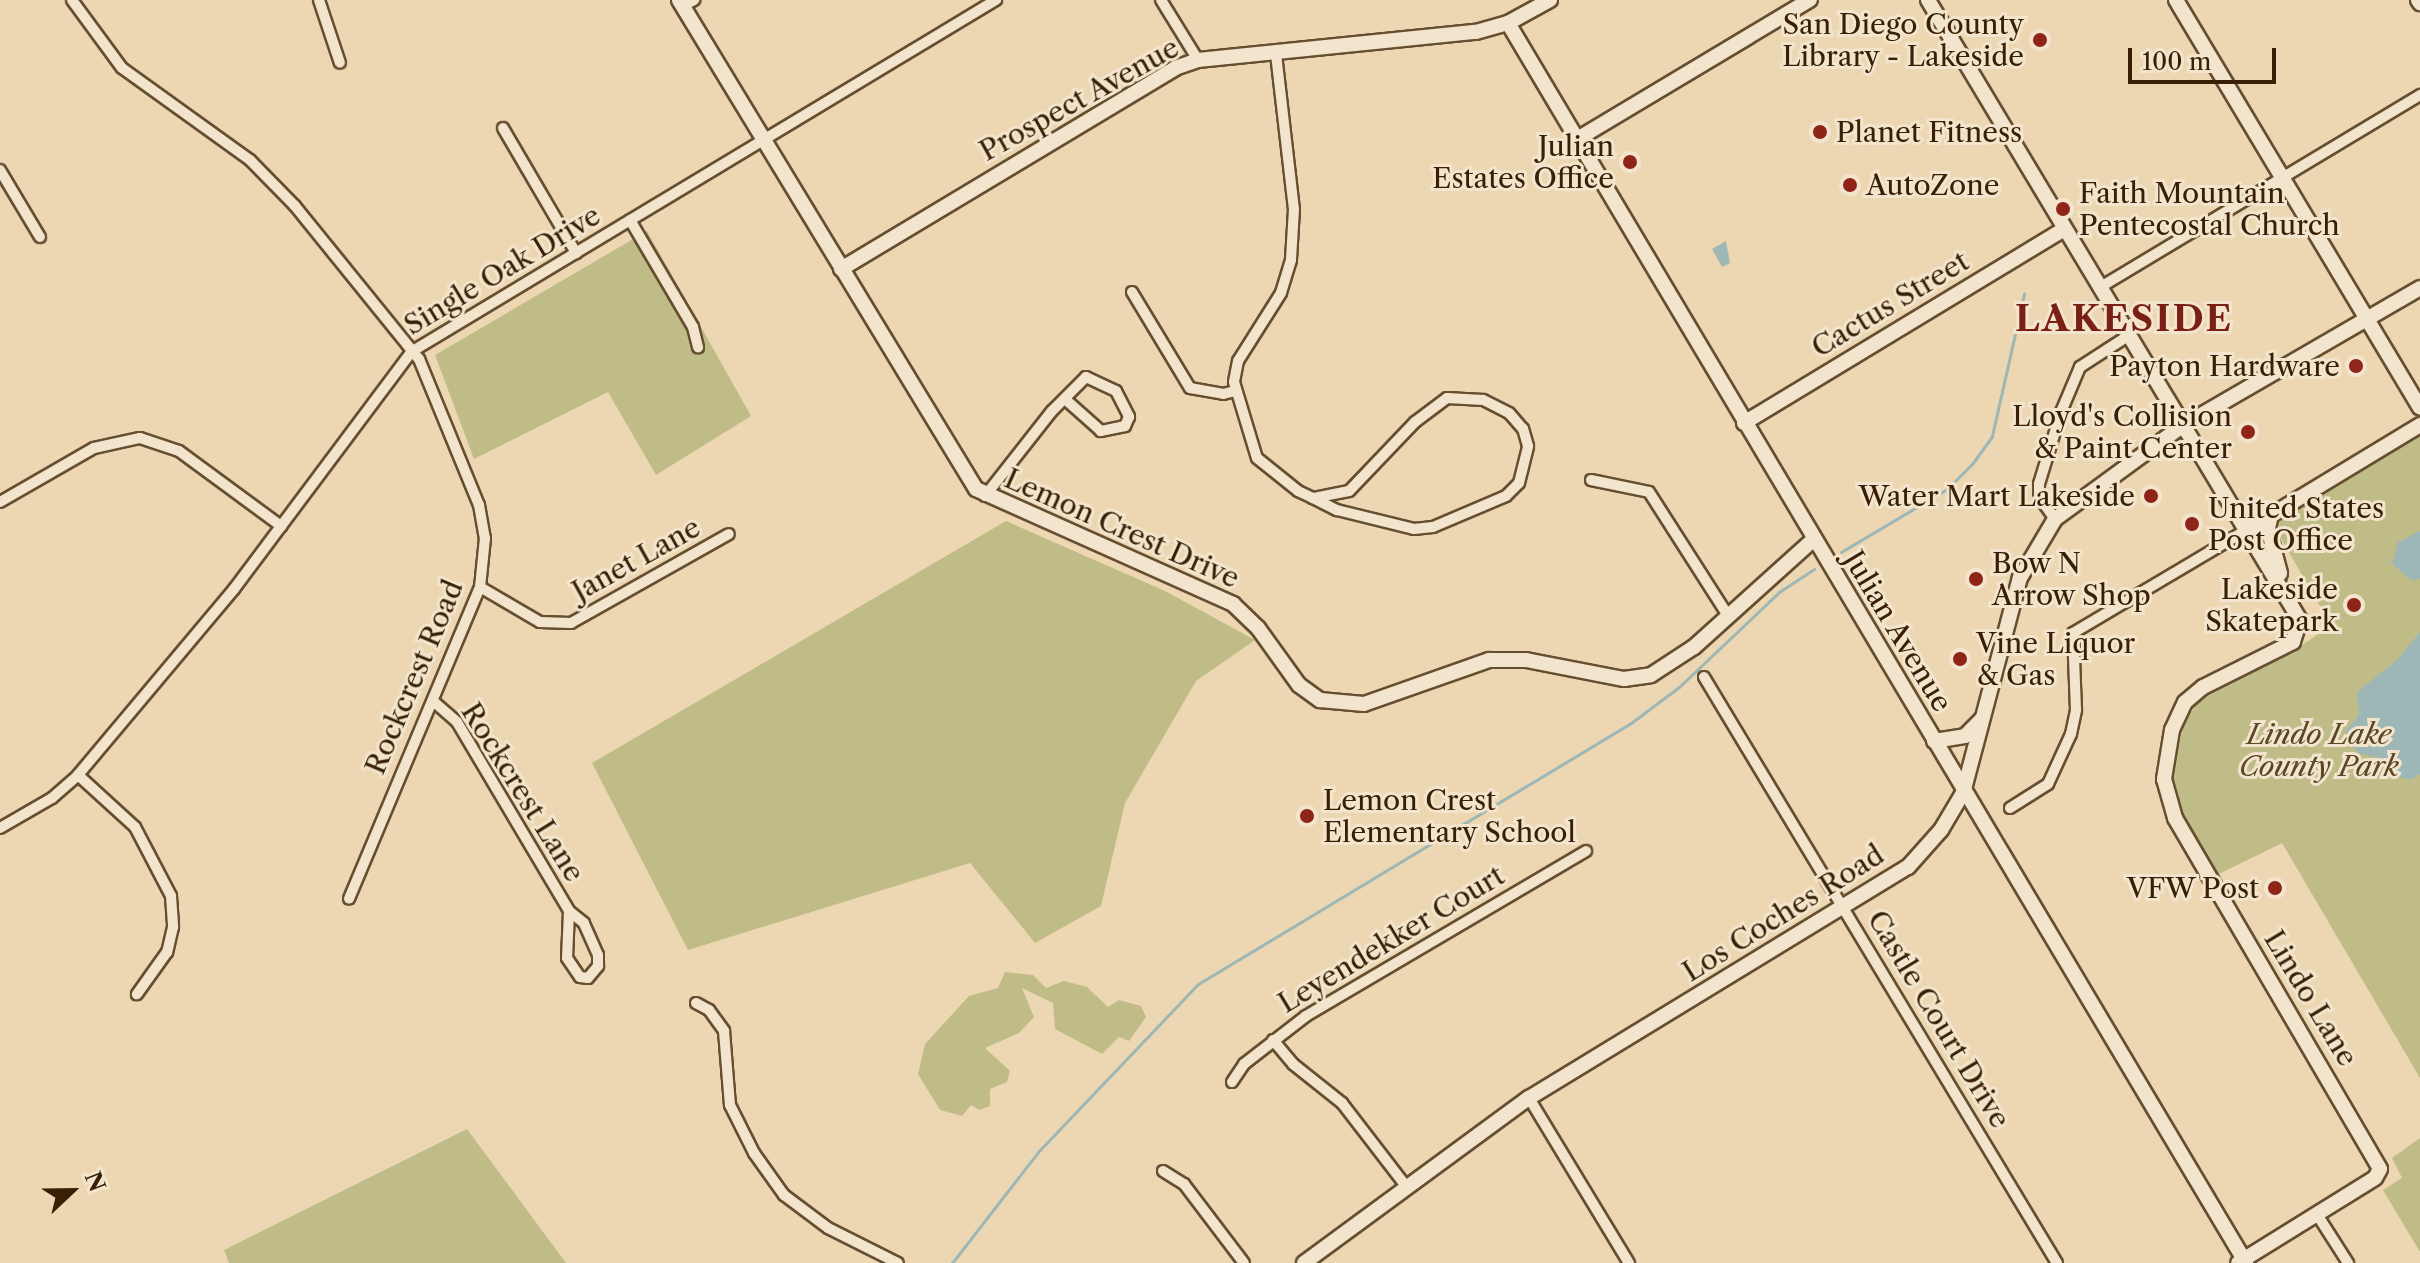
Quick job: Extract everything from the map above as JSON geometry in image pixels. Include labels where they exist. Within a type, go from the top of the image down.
[{"type":"street","name":"Rockcrest Road","points":[[72,0],[122,68],[281,188],[423,368],[479,505],[485,538],[480,587],[349,899]]},
{"type":"street","points":[[319,0],[340,63]]},
{"type":"street","name":"Single Oak Drive","points":[[0,828],[52,798],[78,775],[220,608],[411,352],[996,0]]},
{"type":"street","points":[[1161,0],[1198,60]]},
{"type":"street","name":"Prospect Avenue","points":[[841,269],[1175,68],[1198,60],[1476,32],[1508,23],[1550,0]]},
{"type":"street","points":[[1579,138],[1810,0]]},
{"type":"street","points":[[1928,0],[2245,531],[2288,596]]},
{"type":"street","points":[[2176,0],[2420,407]]},
{"type":"street","name":"Lemon Crest Drive","points":[[685,2],[762,139],[965,475],[985,496],[1233,604],[1258,628],[1299,685],[1336,705],[1364,704],[1489,660],[1517,659],[1638,678],[1668,666],[1729,617],[1813,540]]},
{"type":"street","name":"Julian Avenue","points":[[1508,23],[2243,1262]]},
{"type":"street","points":[[1276,54],[1294,209],[1291,260],[1281,293],[1238,361],[1235,391],[1257,458],[1313,498],[1414,529],[1433,527],[1506,496],[1519,483],[1528,446],[1523,429],[1509,413],[1483,400],[1447,398],[1415,422],[1349,491],[1313,498]]},
{"type":"street","points":[[2099,288],[2420,95]]},
{"type":"street","points":[[503,128],[576,253]]},
{"type":"street","points":[[0,170],[40,237]]},
{"type":"street","points":[[630,220],[693,327],[698,347]]},
{"type":"street","name":"Cactus Street","points":[[1744,423],[2064,229]]},
{"type":"street","points":[[2128,336],[2080,367],[2061,412],[2039,484],[2039,497],[2055,519],[2182,426],[2420,288]]},
{"type":"street","points":[[1132,292],[1190,388],[1223,394],[1235,391]]},
{"type":"street","points":[[985,496],[1066,400],[1086,377],[1105,381],[1116,391],[1129,417],[1125,426],[1101,431],[1066,400]]},
{"type":"street","points":[[2010,808],[2048,784],[2071,734],[2076,710],[2073,633],[2420,425]]},
{"type":"street","points":[[0,502],[94,448],[140,438],[179,451],[281,526]]},
{"type":"street","points":[[1591,480],[1649,492],[1729,617]]},
{"type":"street","points":[[2271,515],[2270,542],[2288,596]]},
{"type":"street","name":"Los Coches Road","points":[[1304,1263],[1529,1098],[1844,908],[1918,858],[1963,793],[2020,578],[2055,519]]},
{"type":"street","name":"Janet Lane","points":[[480,587],[540,622],[571,623],[729,534]]},
{"type":"street","name":"Lindo Lane","points":[[2288,596],[2300,620],[2293,642],[2203,687],[2176,718],[2164,779],[2175,818],[2380,1169],[2375,1178],[2318,1216]]},
{"type":"street","name":"Castle Court Drive","points":[[1704,677],[2057,1263]]},
{"type":"street","name":"Rockcrest Lane","points":[[433,701],[457,722],[569,911],[584,923],[598,955],[598,966],[588,978],[580,977],[567,958],[569,911]]},
{"type":"street","points":[[1934,741],[1965,736],[1985,715]]},
{"type":"street","points":[[78,775],[135,827],[171,896],[173,927],[167,952],[137,994]]},
{"type":"street","name":"Leyendekker Court","points":[[1232,1082],[1273,1040],[1586,851]]},
{"type":"street","points":[[696,1003],[709,1010],[724,1031],[730,1105],[754,1153],[784,1195],[821,1224],[898,1263]]},
{"type":"street","points":[[1273,1040],[1293,1064],[1342,1103],[1406,1186]]},
{"type":"street","points":[[1529,1098],[1629,1263]]},
{"type":"street","points":[[1163,1171],[1184,1184],[1244,1263]]},
{"type":"street","points":[[2243,1262],[2318,1216],[2348,1263]]},
{"type":"green space","points":[[647,231],[751,416],[656,475],[608,392],[474,459],[435,355]]},
{"type":"green space","name":"Lindo Lake County Park","points":[[2420,434],[2420,1078],[2282,843],[2217,875],[2182,819],[2171,778],[2184,724],[2198,701],[2295,650],[2331,625],[2272,523]]},
{"type":"green space","points":[[1006,521],[1165,591],[1255,640],[1196,681],[1125,803],[1101,906],[1035,943],[970,863],[688,950],[592,763]]},
{"type":"green space","points":[[1005,972],[1033,975],[1046,988],[1064,981],[1087,987],[1108,1007],[1119,1000],[1141,1006],[1146,1017],[1129,1041],[1119,1037],[1102,1054],[1055,1029],[1053,1003],[1022,988],[1034,1017],[1019,1033],[985,1048],[1010,1071],[1007,1082],[990,1089],[990,1106],[979,1110],[971,1105],[962,1116],[940,1110],[918,1074],[925,1044],[969,996],[998,988]]},
{"type":"green space","points":[[467,1129],[566,1263],[229,1263],[224,1250]]},
{"type":"green space","points":[[2420,1138],[2420,1252],[2383,1190],[2402,1178],[2392,1158]]},
{"type":"water","points":[[1726,241],[1730,263],[1722,267],[1712,249]]},
{"type":"water","points":[[2420,531],[2420,579],[2412,580],[2392,564],[2398,542]]},
{"type":"water","points":[[2420,632],[2420,774],[2411,780],[2390,774],[2379,758],[2358,753],[2345,732],[2359,715],[2357,692],[2397,660]]},
{"type":"waterway","points":[[1841,552],[1947,489],[1972,464],[1992,436],[2024,294]]},
{"type":"waterway","points":[[952,1263],[1038,1152],[1198,984],[1631,723],[1679,687],[1779,592],[1814,569]]},
{"type":"place","name":"San Diego County Library - Lakeside","points":[[2040,40]]},
{"type":"place","name":"Planet Fitness","points":[[1820,132]]},
{"type":"place","name":"Julian Estates Office","points":[[1630,162]]},
{"type":"place","name":"AutoZone","points":[[1850,185]]},
{"type":"place","name":"Faith Mountain Pentecostal Church","points":[[2063,209]]},
{"type":"place","name":"Payton Hardware","points":[[2356,366]]},
{"type":"place","name":"Lloyd's Collision & Paint Center","points":[[2248,432]]},
{"type":"place","name":"Water Mart Lakeside","points":[[2151,496]]},
{"type":"place","name":"United States Post Office","points":[[2192,524]]},
{"type":"place","name":"Bow N Arrow Shop","points":[[1976,579]]},
{"type":"place","name":"Lakeside Skatepark","points":[[2354,605]]},
{"type":"place","name":"Vine Liquor & Gas","points":[[1960,659]]},
{"type":"place","name":"Lemon Crest Elementary School","points":[[1307,816]]},
{"type":"place","name":"VFW Post","points":[[2275,888]]},
{"type":"district","name":"LAKESIDE","points":[[2124,319]]}]
